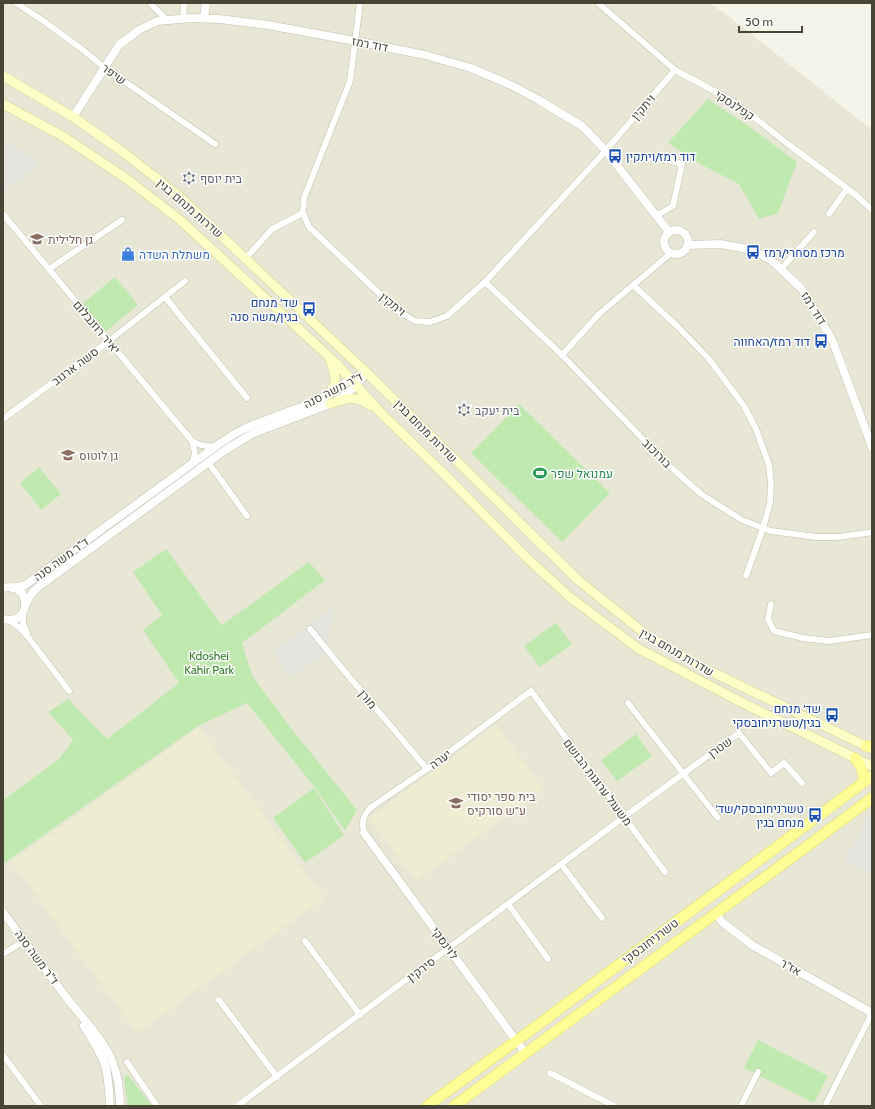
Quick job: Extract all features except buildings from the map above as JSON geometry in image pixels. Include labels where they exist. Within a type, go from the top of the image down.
[{"type":"main road","name":"שדרות מנחם בגין","points":[[3,76],[73,117],[123,152],[179,196],[366,372],[579,581],[648,637],[706,670],[870,747]]},
{"type":"main road","name":"שדרות מנחם בגין","points":[[3,104],[64,137],[126,179],[180,220],[330,357],[378,410],[528,559],[571,598],[639,649],[741,702],[872,766]]},
{"type":"main road","points":[[330,357],[334,369],[335,384],[329,400],[360,399],[378,410]]},
{"type":"main road","points":[[855,758],[862,766],[864,782]]},
{"type":"main road","name":"טשרניחובסקי","points":[[428,1106],[872,776]]},
{"type":"main road","name":"טשרניחובסקי","points":[[454,1106],[872,798]]},
{"type":"street","name":"שיפר","points":[[16,3],[45,22],[105,68],[215,144]]},
{"type":"street","points":[[150,3],[167,20]]},
{"type":"street","points":[[183,18],[184,3]]},
{"type":"street","points":[[204,18],[206,3]]},
{"type":"street","points":[[246,258],[272,229],[303,213],[304,198],[350,81],[360,3]]},
{"type":"street","name":"קפלנסקי","points":[[598,3],[675,70],[729,100],[759,120],[872,210]]},
{"type":"street","name":"דוד רמז","points":[[73,117],[119,45],[139,30],[157,21],[183,18],[219,19],[268,25],[355,41],[425,55],[471,68],[538,99],[582,126],[605,150],[669,232]]},
{"type":"street","name":"ויתקין","points":[[303,213],[309,227],[398,311],[415,321],[430,322],[447,316],[485,282],[605,150],[675,70]]},
{"type":"street","points":[[656,216],[673,206],[682,164],[664,159]]},
{"type":"street","points":[[829,214],[847,189]]},
{"type":"street","name":"יאיר רוזנבלום","points":[[3,214],[192,441]]},
{"type":"street","points":[[49,269],[122,220]]},
{"type":"street","points":[[676,230],[683,232],[688,238],[688,244],[684,252],[680,254],[671,253],[664,245],[664,237],[669,232],[676,230]]},
{"type":"street","points":[[781,269],[814,232]]},
{"type":"street","name":"דוד רמז","points":[[688,244],[720,244],[743,248],[760,254],[771,260],[801,288],[833,342],[872,447]]},
{"type":"street","points":[[562,354],[599,314],[671,253]]},
{"type":"street","name":"סשה ארגוב","points":[[3,419],[109,341],[185,281]]},
{"type":"street","name":"בורוכוב","points":[[485,282],[562,354],[665,462],[701,494],[742,520],[771,531],[817,537],[838,537],[872,532]]},
{"type":"street","points":[[633,285],[709,358],[744,406],[756,429],[769,465],[771,484],[770,503],[746,576]]},
{"type":"street","points":[[165,297],[247,398]]},
{"type":"street","name":"ד\"ר משה סנה","points":[[23,613],[30,596],[37,588],[208,462],[235,444],[254,434],[329,400],[366,372]]},
{"type":"street","name":"ד\"ר משה סנה","points":[[7,587],[18,587],[31,581],[236,433],[250,426],[314,402],[329,400]]},
{"type":"street","points":[[192,441],[198,445],[208,447],[216,446]]},
{"type":"street","points":[[192,441],[195,453],[192,464]]},
{"type":"street","points":[[208,462],[247,516]]},
{"type":"street","points":[[7,587],[18,590],[23,594],[26,604]]},
{"type":"street","points":[[772,604],[768,619],[774,631],[803,638],[829,641],[872,635]]},
{"type":"street","points":[[6,620],[19,618],[23,613]]},
{"type":"street","points":[[23,613],[23,623],[28,637]]},
{"type":"street","points":[[6,620],[20,628],[69,690]]},
{"type":"street","name":"מורן","points":[[310,629],[427,768]]},
{"type":"street","name":"יערה","points":[[364,833],[362,822],[364,814],[370,808],[427,768],[530,691]]},
{"type":"street","name":"משעול ערוגות הבושם","points":[[530,691],[666,872]]},
{"type":"street","points":[[628,702],[718,818]]},
{"type":"street","name":"שטרן","points":[[624,817],[739,733],[771,773],[784,763],[802,783]]},
{"type":"street","name":"סירקין","points":[[238,1106],[624,817]]},
{"type":"street","name":"לוינסקי","points":[[364,833],[526,1054]]},
{"type":"street","points":[[561,864],[602,918]]},
{"type":"street","points":[[508,904],[548,959]]},
{"type":"street","name":"ד\"ר משה סנה","points":[[3,912],[70,1003],[96,1034],[112,1060],[118,1081],[120,1106]]},
{"type":"street","name":"אז\"ר","points":[[716,913],[722,922],[752,945],[872,1013]]},
{"type":"street","points":[[3,954],[24,941]]},
{"type":"street","points":[[305,941],[360,1015]]},
{"type":"street","points":[[219,1000],[277,1077]]},
{"type":"street","name":"ד\"ר משה סנה","points":[[70,1003],[105,1065],[110,1106]]},
{"type":"street","points":[[825,1106],[872,1013]]},
{"type":"street","points":[[3,1055],[41,1106]]},
{"type":"street","points":[[127,1062],[157,1106]]},
{"type":"street","points":[[741,1106],[758,1072]]},
{"type":"street","points":[[550,1073],[614,1106]]},
{"type":"shaded area","points":[[3,3],[709,3],[727,15],[872,130],[872,1106],[3,1106]]},
{"type":"shaded area","points":[[3,140],[33,158],[38,167],[3,192]]},
{"type":"shaded area","points":[[331,609],[333,611],[325,654],[291,677],[272,652]]},
{"type":"shaded area","name":"בית ספר יסודי ע\"ש סורקיס","points":[[496,725],[543,789],[416,881],[369,818]]},
{"type":"shaded area","points":[[199,727],[324,898],[137,1033],[12,862]]},
{"type":"shaded area","points":[[872,810],[872,875],[844,861]]},
{"type":"green space","points":[[708,99],[753,129],[797,162],[778,213],[759,219],[739,184],[702,165],[668,143]]},
{"type":"green space","points":[[115,277],[138,305],[105,332],[82,304]]},
{"type":"green space","name":"עמנואל שפר","points":[[519,404],[610,493],[562,542],[471,453]]},
{"type":"green space","points":[[39,467],[61,494],[41,510],[20,483]]},
{"type":"green space","name":"Kdoshei Kahir Park","points":[[166,549],[222,625],[309,562],[325,580],[242,643],[252,675],[290,727],[357,810],[345,831],[313,785],[247,703],[198,726],[3,864],[3,800],[59,759],[73,740],[48,712],[68,699],[107,739],[179,683],[143,630],[162,615],[133,572]]},
{"type":"green space","points":[[556,623],[572,644],[540,667],[524,646]]},
{"type":"green space","points":[[636,734],[652,756],[617,781],[601,760]]},
{"type":"green space","points":[[314,788],[344,835],[305,863],[273,818]]},
{"type":"green space","points":[[758,1040],[828,1076],[814,1103],[744,1068]]},
{"type":"green space","points":[[127,1074],[152,1106],[128,1106],[124,1079]]},
{"type":"place","name":"דוד רמז/ויתקין","points":[[615,156]]},
{"type":"place","name":"בית יוסף","points":[[189,178]]},
{"type":"place","name":"גן חלילית","points":[[37,239]]},
{"type":"place","name":"מרכז מסחרי/רמז","points":[[753,252]]},
{"type":"place","name":"משתלת השדה","points":[[128,254]]},
{"type":"place","name":"שד׳ מנחם בגין/משה סנה","points":[[309,309]]},
{"type":"place","name":"דוד רמז/האחווה","points":[[821,341]]},
{"type":"place","name":"בית יעקב","points":[[464,410]]},
{"type":"place","name":"גן לוטוס","points":[[68,455]]},
{"type":"place","name":"עמנואל שפר","points":[[540,473]]},
{"type":"place","name":"שד׳ מנחם בגין/טשרניחובסקי","points":[[832,715]]},
{"type":"place","name":"בית ספר יסודי ע\"ש סורקיס","points":[[456,803]]},
{"type":"place","name":"טשרניחובסקי/שד׳ מנחם בגין","points":[[815,815]]}]
